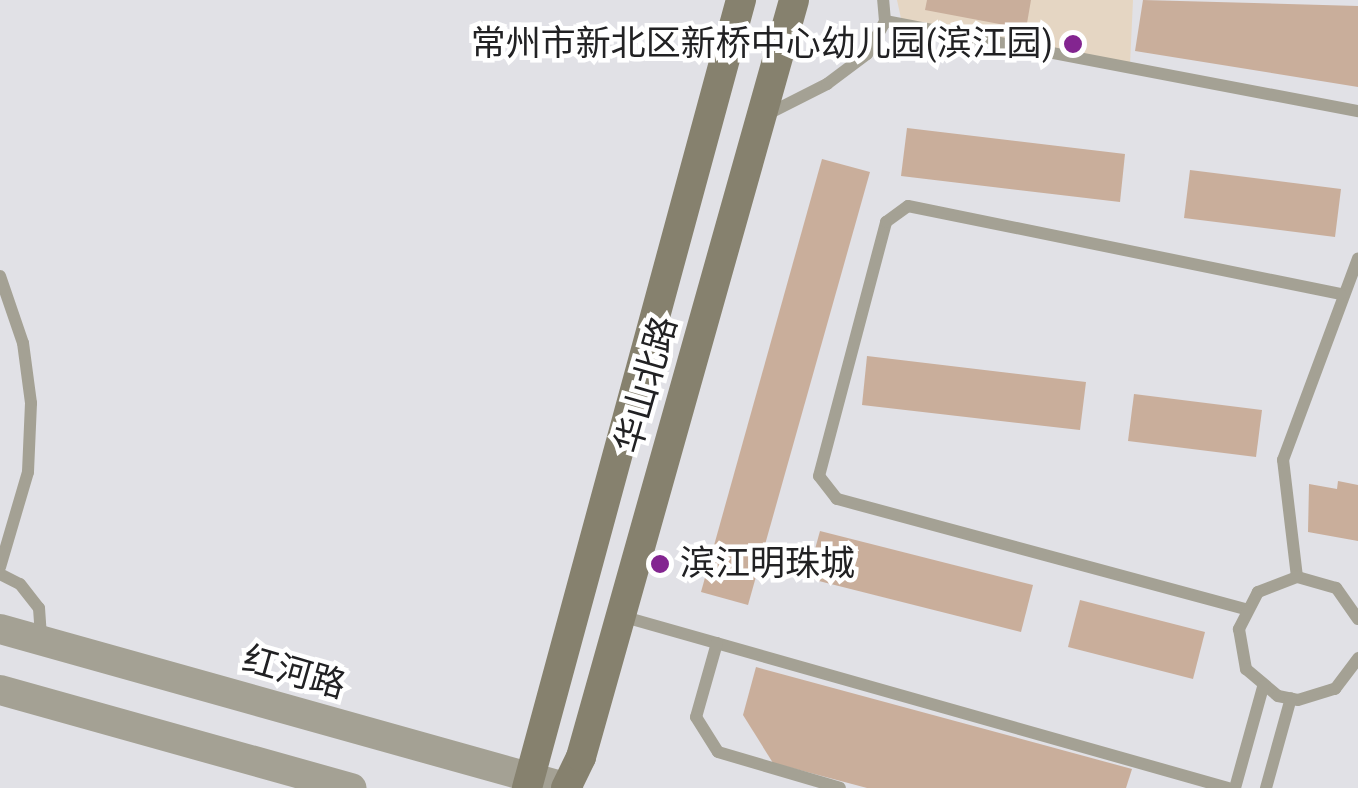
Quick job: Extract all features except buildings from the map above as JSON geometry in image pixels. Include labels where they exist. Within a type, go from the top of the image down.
[{"type":"main road","name":"华山北路","points":[[529,783],[741,0]]},
{"type":"main road","name":"华山北路","points":[[566,788],[581,757],[794,0]]},
{"type":"street","name":"红河路","points":[[0,629],[529,783],[566,788]]},
{"type":"street","points":[[0,690],[352,788]]},
{"type":"lane","points":[[761,118],[827,84],[867,54],[885,21],[883,0]]},
{"type":"lane","points":[[885,21],[1358,112]]},
{"type":"lane","points":[[1245,609],[837,500],[818,476],[886,222],[908,206],[1340,294]]},
{"type":"lane","points":[[1297,576],[1283,460],[1340,294],[1358,258]]},
{"type":"lane","points":[[0,276],[23,343],[31,403],[28,472],[0,571],[20,584],[39,608],[41,640]]},
{"type":"lane","points":[[1358,618],[1336,588],[1297,576],[1258,592],[1245,609],[1239,650],[1262,687],[1291,698],[1335,689],[1358,658]]},
{"type":"lane","points":[[621,616],[1232,788],[1262,687]]},
{"type":"lane","points":[[717,642],[696,717],[718,752],[840,788]]},
{"type":"lane","points":[[1266,788],[1291,698]]},
{"type":"lane","points":[[1168,788],[1172,772]]},
{"type":"shaded area","name":"常州市新北区新桥中心幼儿园(滨江园)","points":[[897,0],[1133,0],[1130,65],[902,23]]},
{"type":"place","name":"常州市新北区新桥中心幼儿园(滨江园)","points":[[1073,44]]},
{"type":"place","name":"滨江明珠城","points":[[660,564]]}]
